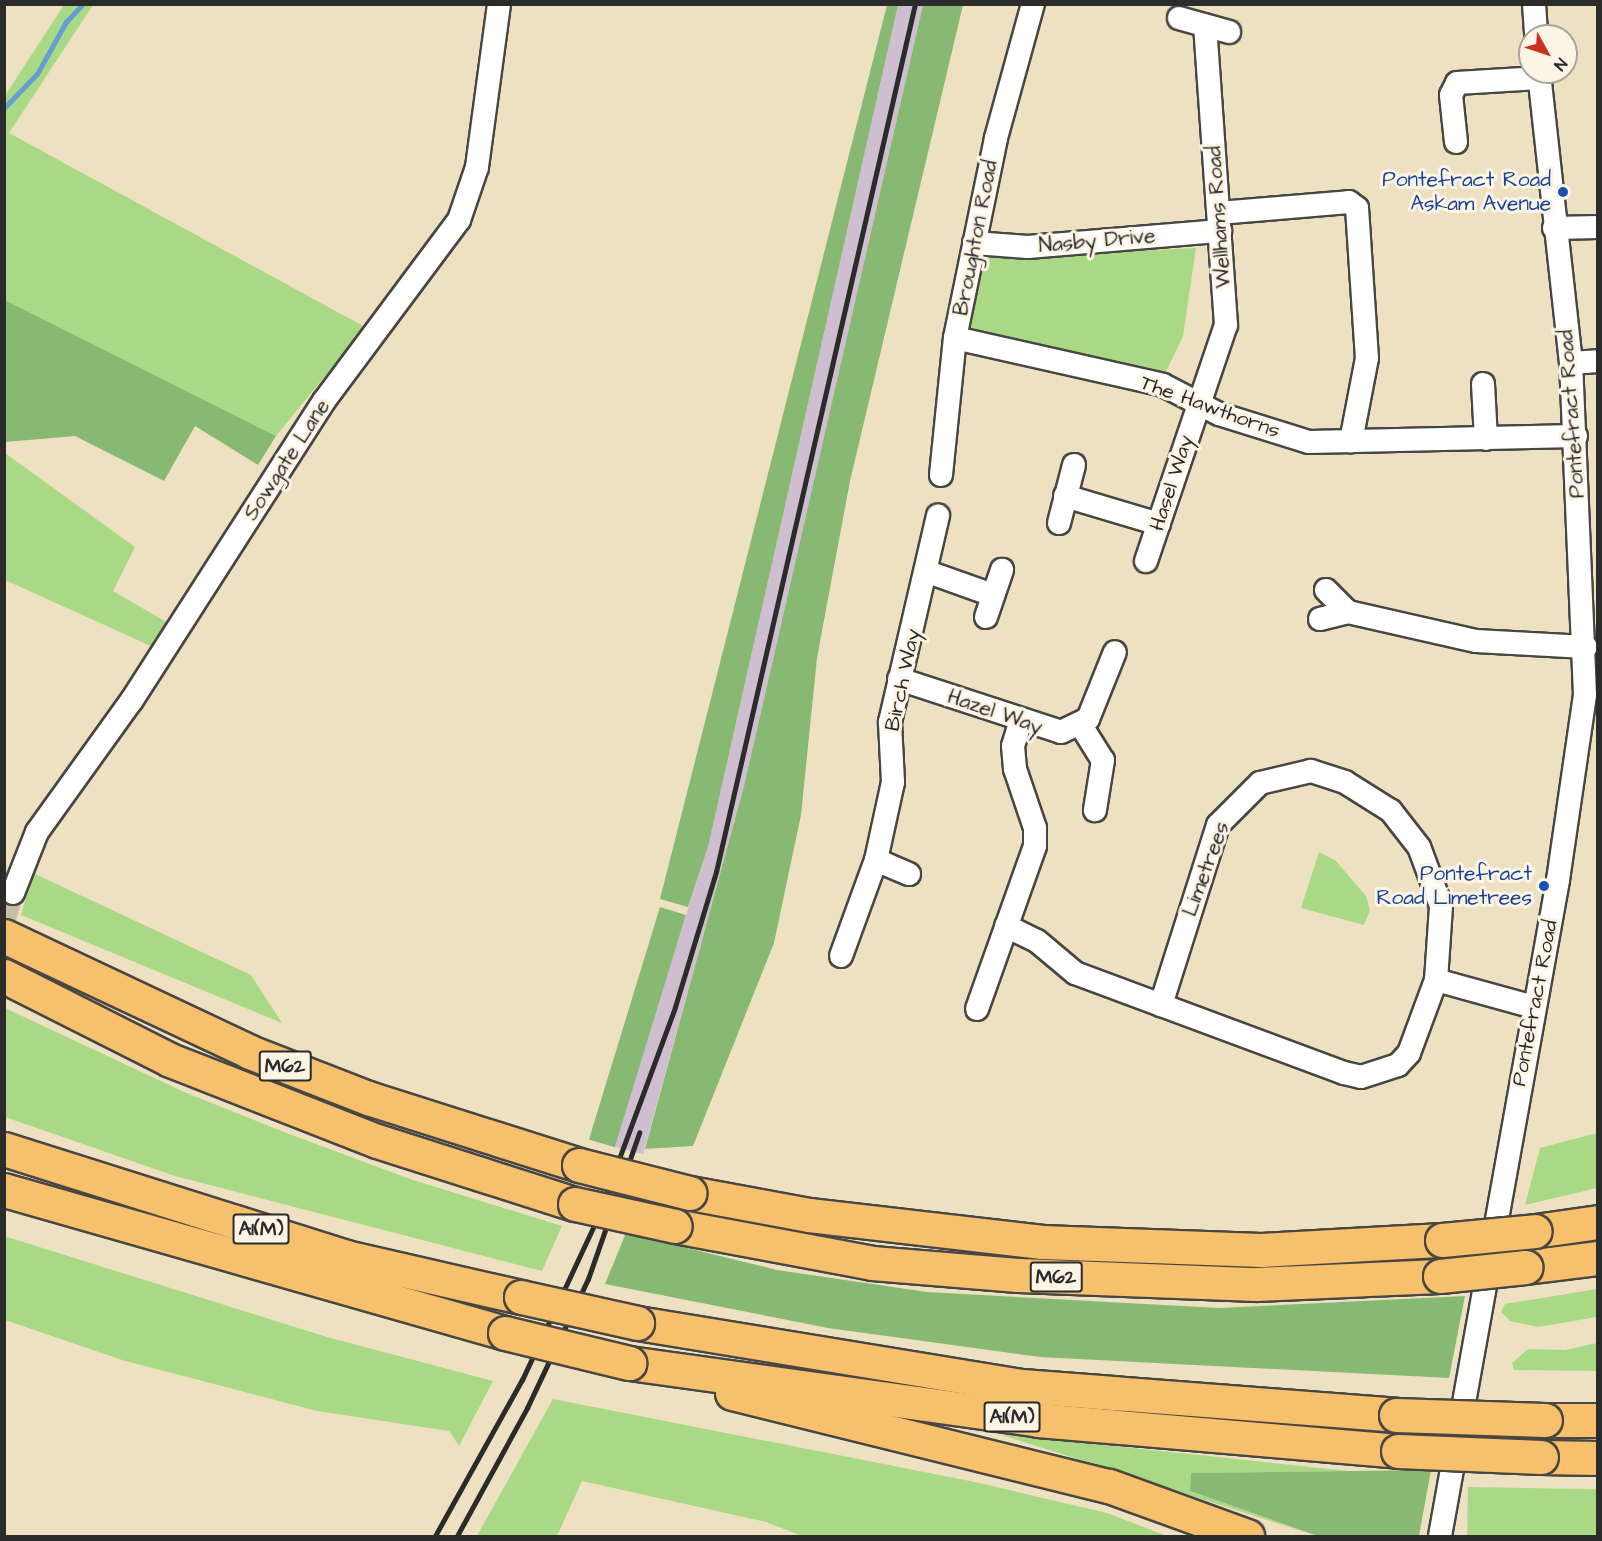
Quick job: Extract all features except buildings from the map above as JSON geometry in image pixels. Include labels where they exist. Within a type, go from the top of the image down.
[{"type":"highway","name":"M62","points":[[4,936],[250,1052],[368,1098],[579,1165],[690,1193],[831,1218],[1042,1242],[1261,1250],[1442,1240],[1598,1222]]},
{"type":"highway","name":"M62","points":[[4,976],[181,1064],[377,1141],[575,1204],[675,1226],[872,1263],[1018,1275],[1256,1284],[1440,1276],[1598,1258]]},
{"type":"highway","name":"A1(M)","points":[[4,1149],[346,1257],[637,1323],[1022,1386],[1396,1416],[1598,1420]]},
{"type":"highway","name":"A1(M)","points":[[4,1190],[505,1333],[629,1363],[1038,1420],[1398,1451],[1598,1458]]},
{"type":"highway","points":[[629,1363],[811,1415],[1109,1486],[1247,1536]]},
{"type":"street","name":"Sowgate Lane","points":[[13,893],[37,832],[132,700],[324,401],[459,220],[477,167],[499,4]]},
{"type":"street","name":"Broughton Road","points":[[941,475],[955,338],[996,138],[1033,4]]},
{"type":"street","points":[[1534,4],[1535,24]]},
{"type":"street","points":[[1179,18],[1229,32]]},
{"type":"street","name":"Wellhams Road","points":[[1198,405],[1226,325],[1205,26]]},
{"type":"street","points":[[1456,142],[1451,95],[1457,83],[1518,77]]},
{"type":"street","name":"Pontefract Road","points":[[1440,1536],[1581,740],[1586,647],[1576,436],[1571,363],[1554,228],[1540,84]]},
{"type":"street","name":"Nasby Drive","points":[[974,243],[1028,247],[1220,222],[1349,202],[1357,208],[1367,358],[1351,441]]},
{"type":"street","points":[[1554,228],[1598,227]]},
{"type":"street","name":"The Hawthorns","points":[[955,338],[1162,385],[1198,405],[1309,441],[1576,436]]},
{"type":"street","points":[[1571,363],[1598,361]]},
{"type":"street","points":[[1483,384],[1486,439]]},
{"type":"street","name":"Hasel Way","points":[[1146,561],[1198,405]]},
{"type":"street","points":[[1059,523],[1074,465]]},
{"type":"street","points":[[1065,496],[1159,524]]},
{"type":"street","name":"Birch Way","points":[[841,956],[876,860],[893,782],[890,722],[899,679],[928,572],[938,516]]},
{"type":"street","points":[[986,617],[1002,570]]},
{"type":"street","points":[[928,572],[993,595]]},
{"type":"street","points":[[1326,590],[1348,612]]},
{"type":"street","points":[[1320,619],[1348,612],[1476,641],[1586,647]]},
{"type":"street","points":[[1095,810],[1103,760],[1082,727],[1116,652]]},
{"type":"street","name":"Hazel Way","points":[[899,679],[1048,732],[1082,727]]},
{"type":"street","points":[[977,1009],[1035,846],[1035,828],[1015,769],[1013,746],[1020,723]]},
{"type":"street","name":"Limetrees","points":[[1006,926],[1090,979],[1161,1005],[1361,1077],[1398,1065],[1409,1053],[1436,980],[1441,906],[1419,847],[1391,811],[1364,792],[1328,775],[1292,772],[1240,797],[1218,825],[1161,1005]]},
{"type":"street","points":[[876,860],[909,874]]},
{"type":"street","points":[[1436,980],[1534,1006]]},
{"type":"shaded area","points":[[898,5],[923,5],[744,786],[643,1154],[611,1146],[708,847]]},
{"type":"green space","points":[[64,5],[93,5],[9,133],[365,327],[276,436],[5,300],[4,97]]},
{"type":"green space","points":[[887,5],[898,5],[708,847],[688,907],[660,899]]},
{"type":"green space","points":[[923,5],[963,5],[850,481],[817,658],[801,815],[774,943],[693,1146],[645,1149],[744,786]]},
{"type":"green space","points":[[1196,248],[1183,336],[1163,378],[966,331],[981,263],[987,258]]},
{"type":"green space","points":[[4,300],[276,436],[258,465],[195,426],[164,481],[75,436],[5,442]]},
{"type":"green space","points":[[5,453],[135,547],[113,591],[168,623],[153,647],[5,580]]},
{"type":"green space","points":[[1319,852],[1336,861],[1366,896],[1370,910],[1364,925],[1301,908]]},
{"type":"green space","points":[[33,873],[251,975],[282,1023],[21,915]]},
{"type":"green space","points":[[660,907],[686,915],[615,1147],[589,1139]]},
{"type":"green space","points":[[5,1008],[184,1092],[289,1134],[410,1179],[562,1226],[542,1271],[175,1176],[5,1117]]},
{"type":"green space","points":[[1597,1133],[1597,1188],[1525,1205],[1540,1148]]},
{"type":"green space","points":[[626,1233],[777,1270],[927,1292],[1219,1308],[1465,1296],[1449,1378],[1040,1357],[828,1328],[605,1284]]},
{"type":"green space","points":[[4,1236],[327,1337],[493,1381],[459,1446],[449,1431],[317,1411],[122,1360],[5,1320]]},
{"type":"green space","points":[[1597,1289],[1597,1317],[1538,1327],[1510,1321],[1501,1312],[1505,1304]]},
{"type":"green space","points":[[1597,1343],[1597,1371],[1514,1370],[1512,1363],[1528,1349],[1565,1350]]},
{"type":"green space","points":[[553,1399],[975,1482],[1107,1513],[1167,1536],[802,1536],[766,1522],[582,1481],[557,1536],[477,1536]]},
{"type":"green space","points":[[999,1434],[1349,1471],[1191,1473],[1190,1491],[1317,1536]]},
{"type":"green space","points":[[1431,1470],[1419,1536],[1318,1536],[1190,1491],[1191,1473]]},
{"type":"green space","points":[[1468,1487],[1597,1489],[1596,1536],[1467,1536]]},
{"type":"waterway","points":[[4,108],[37,74],[66,22],[83,4]]},
{"type":"tunnel","points":[[4,921],[13,893]]},
{"type":"railway","points":[[435,1536],[522,1380],[596,1221],[675,1007],[716,872],[915,4]]},
{"type":"railway","points":[[457,1536],[527,1408],[588,1279],[639,1133]]},
{"type":"place","name":"Pontefract Road Askam Avenue","points":[[1563,192]]},
{"type":"place","name":"Pontefract Road Limetrees","points":[[1544,886]]}]
